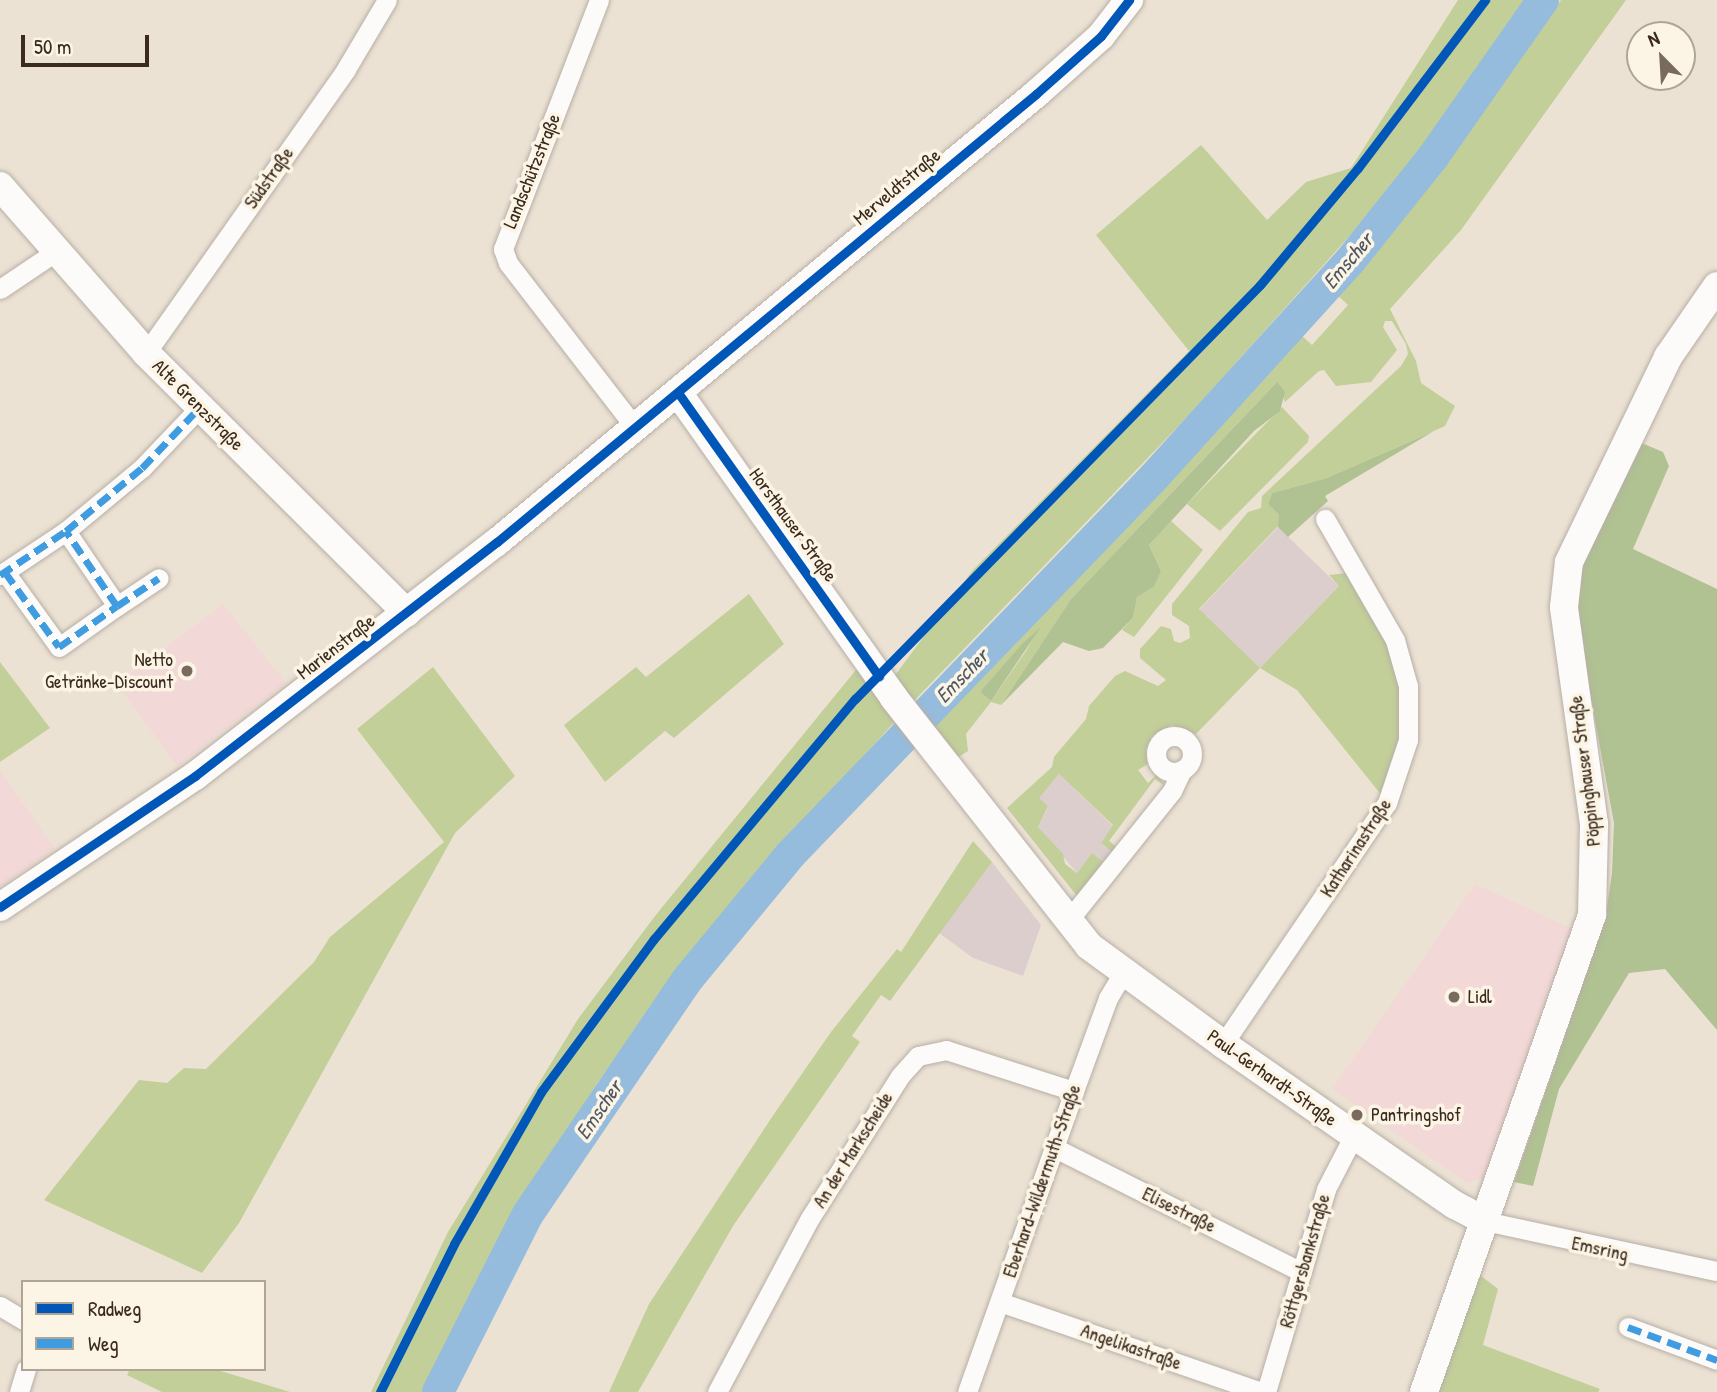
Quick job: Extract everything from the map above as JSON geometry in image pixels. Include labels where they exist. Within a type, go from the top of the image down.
[{"type":"main road","name":"Merveldtstraße","points":[[679,394],[1036,94],[1101,36],[1129,0]]},
{"type":"main road","name":"Alte Grenzstraße","points":[[0,186],[146,353],[407,613]]},
{"type":"main road","name":"Pöppinghauser Straße","points":[[1424,1392],[1592,915],[1594,824],[1564,607],[1569,562],[1668,357],[1717,286]]},
{"type":"main road","name":"Marienstraße","points":[[0,907],[195,776],[407,613],[679,394]]},
{"type":"main road","name":"Horsthauser Straße","points":[[679,394],[913,723]]},
{"type":"main road","name":"Paul-Gerhardt-Straße","points":[[913,723],[1067,922],[1123,973],[1354,1135],[1485,1221]]},
{"type":"street","name":"Südstraße","points":[[146,353],[346,69],[387,0]]},
{"type":"street","name":"Landschützstraße","points":[[599,0],[503,249],[508,263],[637,430]]},
{"type":"street","points":[[0,289],[55,251]]},
{"type":"street","points":[[159,578],[59,648],[3,574],[66,531],[142,468],[200,407]]},
{"type":"street","name":"Katharinastraße","points":[[1223,1044],[1387,803],[1408,740],[1408,686],[1395,640],[1325,519]]},
{"type":"street","points":[[66,531],[117,606]]},
{"type":"street","points":[[1067,922],[1172,791],[1182,770]]},
{"type":"street","name":"Eberhard-Wildermuth-Straße","points":[[967,1392],[1057,1149],[1074,1091],[1108,998],[1123,973]]},
{"type":"street","name":"An der Markscheide","points":[[717,1392],[810,1218],[900,1076],[918,1056],[946,1050],[1074,1091]]},
{"type":"street","name":"Röttgersbankstraße","points":[[1264,1392],[1326,1189],[1354,1135]]},
{"type":"street","name":"Elisestraße","points":[[1057,1149],[1302,1272]]},
{"type":"street","name":"Emsring","points":[[1485,1221],[1717,1271]]},
{"type":"street","name":"Angelikastraße","points":[[1000,1302],[1264,1392]]},
{"type":"street","points":[[0,1306],[21,1319]]},
{"type":"street","points":[[1628,1328],[1717,1360]]},
{"type":"street","points":[[19,1392],[25,1371]]},
{"type":"shaded area","points":[[1278,527],[1339,586],[1260,668],[1199,610]]},
{"type":"shaded area","points":[[223,604],[286,683],[177,766],[117,684]]},
{"type":"shaded area","points":[[0,770],[55,849],[0,887]]},
{"type":"shaded area","points":[[1059,774],[1113,826],[1101,843],[1114,853],[1106,864],[1092,853],[1077,873],[1038,827],[1048,807],[1038,798]]},
{"type":"shaded area","points":[[992,862],[1041,925],[1023,976],[973,958],[939,933]]},
{"type":"shaded area","points":[[1475,884],[1577,931],[1487,1176],[1467,1183],[1332,1089]]},
{"type":"green space","points":[[1458,0],[1529,0],[1404,175],[1192,412],[911,704],[890,675],[896,674],[973,570],[1189,351],[1096,235],[1201,145],[1267,220],[1306,182],[1351,168]]},
{"type":"green space","points":[[1561,0],[1626,0],[1461,230],[1390,309],[1416,361],[1421,383],[1455,406],[1445,426],[1327,478],[1272,493],[1268,504],[1279,515],[1279,525],[1199,609],[1260,668],[1196,734],[1172,725],[1152,736],[1146,750],[1148,764],[1138,770],[1148,783],[1157,774],[1165,786],[1155,779],[1109,841],[1118,848],[1114,853],[1101,843],[1113,825],[1059,774],[1039,798],[1048,806],[1038,827],[1063,854],[1065,864],[1077,873],[1092,853],[1106,864],[1077,896],[1007,808],[1052,767],[1054,757],[1086,719],[1089,706],[1115,676],[1125,671],[1158,686],[1166,680],[1140,658],[1140,649],[1161,626],[1171,629],[1174,641],[1180,643],[1190,638],[1189,626],[1172,615],[1172,604],[1248,512],[1261,508],[1262,496],[1401,366],[1408,354],[1406,344],[1392,321],[1385,321],[1383,327],[1397,350],[1371,382],[1336,386],[1324,370],[1319,371],[1285,402],[1277,382],[1071,599],[1001,705],[991,702],[966,734],[968,751],[957,758],[927,725],[1299,333],[1312,345],[1348,305],[1335,293],[1386,241]],"holes":[[[1038,630],[991,701],[980,692]]]},
{"type":"green space","points":[[1277,382],[1285,392],[1280,411],[1254,431],[1149,545],[1161,571],[1154,586],[1137,597],[1133,618],[1103,648],[1089,651],[1063,642],[1001,705],[1071,599]]},
{"type":"green space","points":[[1282,407],[1309,436],[1308,442],[1220,531],[1187,504]]},
{"type":"green space","points":[[1434,431],[1325,496],[1328,501],[1288,537],[1278,527],[1279,515],[1268,504],[1272,493],[1327,478]]},
{"type":"green space","points":[[1637,441],[1663,452],[1669,466],[1633,549],[1717,589],[1717,1030],[1665,969],[1629,973],[1559,1089],[1533,1186],[1514,1182],[1605,920],[1612,873],[1614,823],[1581,644],[1573,589],[1575,568]]},
{"type":"green space","points":[[1171,521],[1203,550],[1134,637],[1122,630],[1133,618],[1137,597],[1161,571],[1149,545]]},
{"type":"green space","points":[[1347,573],[1381,626],[1400,687],[1400,741],[1383,797],[1297,690],[1260,668],[1339,586],[1329,575]]},
{"type":"green space","points":[[749,594],[784,644],[674,738],[665,731],[605,782],[564,725],[636,667],[646,677]]},
{"type":"green space","points":[[1041,627],[991,701],[980,692],[1023,643]]},
{"type":"green space","points":[[0,662],[50,728],[0,762]]},
{"type":"green space","points":[[860,665],[898,718],[713,925],[598,1082],[503,1237],[425,1392],[371,1392],[448,1232],[578,1019],[655,916]]},
{"type":"green space","points":[[433,667],[515,776],[455,833],[239,1223],[202,1273],[44,1200],[139,1080],[167,1083],[184,1068],[206,1069],[314,962],[330,937],[444,842],[357,729]]},
{"type":"green space","points":[[973,841],[992,862],[890,1001],[881,995],[852,1036],[860,1042],[733,1226],[638,1392],[609,1392],[649,1304],[774,1114],[831,1032],[897,949],[901,952]]},
{"type":"green space","points":[[1480,1275],[1498,1289],[1483,1345],[1600,1389],[1598,1392],[1437,1392]]},
{"type":"green space","points":[[129,1371],[221,1371],[290,1392],[162,1392],[127,1375]]},
{"type":"waterway","name":"Emscher","points":[[438,1392],[528,1214],[687,980],[791,854],[1154,477],[1350,261],[1433,157],[1543,0]]},
{"type":"marked path","points":[[0,575],[66,531],[142,468],[200,407]]},
{"type":"marked path","points":[[5,572],[59,647],[117,606],[66,531]]},
{"type":"marked path","points":[[117,606],[159,578]]},
{"type":"marked path","points":[[1628,1327],[1717,1360]]},
{"type":"cycle path","points":[[0,907],[195,776],[497,542],[1036,94],[1101,36],[1129,0]]},
{"type":"cycle path","points":[[380,1392],[454,1244],[541,1092],[654,939],[855,699],[1260,285],[1358,168],[1485,0]]},
{"type":"cycle path","points":[[679,394],[879,676]]},
{"type":"place","name":"Netto Getränke-Discount","points":[[187,671]]},
{"type":"place","name":"Lidl","points":[[1454,997]]},
{"type":"place","name":"Pantringshof","points":[[1357,1115]]}]
